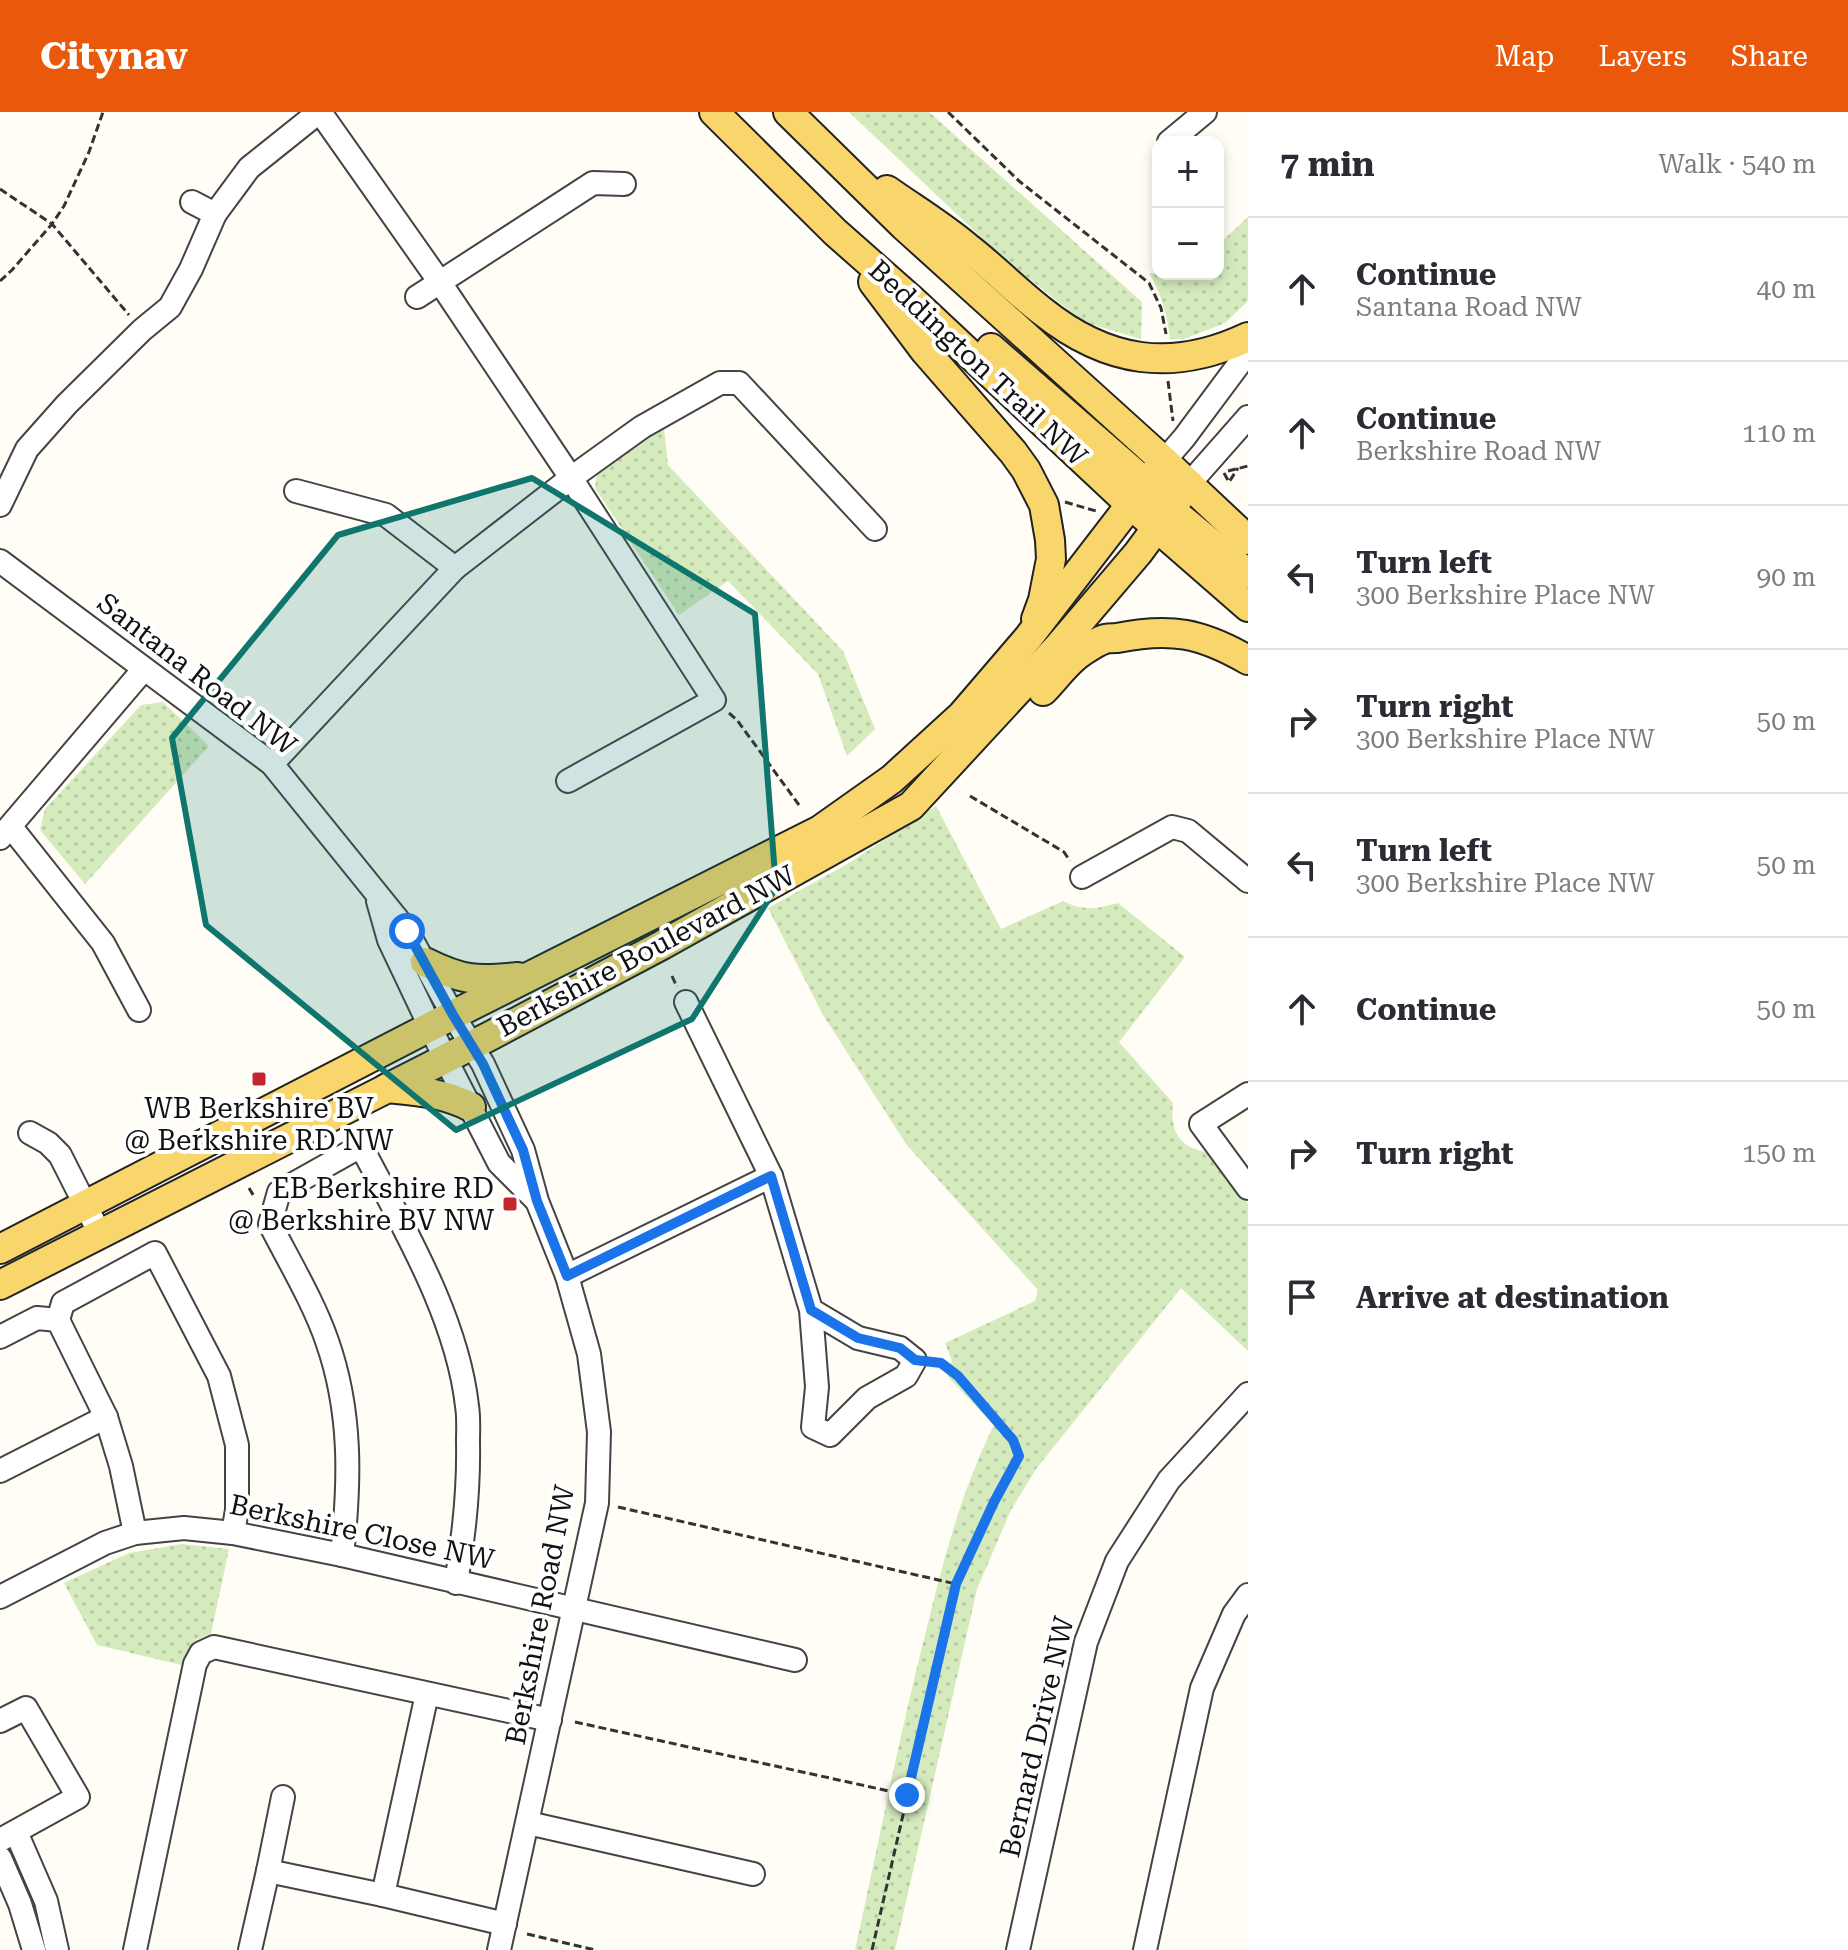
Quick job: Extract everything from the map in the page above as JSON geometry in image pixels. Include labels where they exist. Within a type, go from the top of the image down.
[{"type":"main road","name":"Beddington Trail NW","points":[[714,112],[835,232],[1139,494]]},
{"type":"main road","name":"Beddington Trail NW","points":[[788,112],[904,226],[1248,540]]},
{"type":"main road","points":[[817,141],[967,246],[1060,325],[1100,347],[1140,358],[1173,359],[1212,352],[1248,337]]},
{"type":"main road","points":[[835,232],[925,351],[1013,452],[1044,505],[1051,559],[1043,600],[1028,638]]},
{"type":"main road","name":"Berkshire Boulevard NW","points":[[0,1249],[820,830],[892,779],[934,743],[989,686],[1164,461]]},
{"type":"main road","points":[[1139,494],[1189,484]]},
{"type":"main road","name":"Berkshire Boulevard NW","points":[[0,1285],[472,1045],[662,945],[911,806],[1058,647],[1164,519],[1189,484]]},
{"type":"main road","points":[[1139,494],[1248,607]]},
{"type":"main road","points":[[1164,519],[1248,574]]},
{"type":"main road","points":[[911,806],[959,779],[1080,652],[1105,638],[1165,631],[1187,634],[1210,641],[1248,660]]},
{"type":"main road","points":[[425,962],[459,978],[486,980],[531,976]]},
{"type":"main road","points":[[387,1088],[430,1092],[471,1107]]},
{"type":"street","points":[[0,505],[27,449],[67,404],[142,330],[170,307],[215,214],[249,168],[320,112],[439,281],[714,700],[568,781]]},
{"type":"street","points":[[1176,136],[1205,112]]},
{"type":"street","points":[[417,297],[593,183],[624,184]]},
{"type":"street","points":[[192,202],[215,214]]},
{"type":"street","points":[[1164,461],[1241,374],[1248,352]]},
{"type":"street","points":[[272,764],[455,568],[642,427],[720,383],[739,383],[875,529]]},
{"type":"street","points":[[1189,484],[1248,417]]},
{"type":"street","points":[[296,491],[386,515],[455,568]]},
{"type":"street","name":"Santana Road NW","points":[[0,561],[272,764],[407,931],[425,962],[442,1021]]},
{"type":"street","points":[[139,1010],[103,943],[6,832],[144,669]]},
{"type":"street","points":[[1082,877],[1172,827],[1188,831],[1248,881]]},
{"type":"street","name":"Santana Road NW","points":[[374,888],[389,940],[442,1021]]},
{"type":"street","points":[[686,1002],[771,1176],[811,1310],[817,1387],[813,1427],[830,1435],[867,1398],[906,1376],[915,1360],[900,1348],[858,1338],[811,1310]]},
{"type":"street","name":"Berkshire Road NW","points":[[442,1021],[472,1045],[523,1150],[537,1201],[567,1276],[589,1354],[599,1432],[597,1503],[499,1950]]},
{"type":"street","name":"Berkshire Road NW","points":[[442,1021],[445,1058],[499,1163],[537,1201]]},
{"type":"street","points":[[1248,1094],[1201,1124],[1248,1188]]},
{"type":"street","points":[[30,1133],[48,1143],[60,1155],[100,1234]]},
{"type":"street","points":[[342,1555],[349,1474],[342,1393],[327,1339],[270,1224],[279,1192],[361,1146],[430,1282],[456,1353],[467,1406],[468,1477],[456,1583]]},
{"type":"street","points":[[567,1276],[771,1176]]},
{"type":"street","points":[[135,1533],[121,1466],[106,1417],[58,1320],[63,1303],[155,1253],[219,1376],[237,1445],[237,1510],[233,1533]]},
{"type":"street","points":[[0,1337],[37,1318],[58,1320]]},
{"type":"street","name":"Bernard Drive NW","points":[[1018,1950],[1086,1642],[1117,1561],[1169,1480],[1248,1394]]},
{"type":"street","points":[[0,1471],[106,1417]]},
{"type":"street","name":"Berkshire Close NW","points":[[0,1597],[105,1543],[135,1533],[184,1528],[233,1533],[342,1555],[795,1660]]},
{"type":"street","points":[[1145,1950],[1202,1688],[1234,1614],[1248,1595]]},
{"type":"street","points":[[135,1950],[195,1664],[201,1653],[214,1647],[550,1720]]},
{"type":"street","points":[[383,1895],[427,1694]]},
{"type":"street","points":[[0,1721],[26,1708],[78,1797],[8,1836],[46,1901],[57,1950]]},
{"type":"street","points":[[250,1950],[283,1797]]},
{"type":"street","points":[[528,1823],[753,1874]]},
{"type":"street","points":[[0,1858],[20,1904],[34,1950]]},
{"type":"street","points":[[268,1871],[505,1924]]},
{"type":"path","points":[[0,281],[52,224],[64,206],[103,112]]},
{"type":"path","points":[[948,112],[1019,181],[1149,283],[1161,308],[1167,343]]},
{"type":"path","points":[[0,189],[52,224],[142,330]]},
{"type":"path","points":[[1167,373],[1174,429]]},
{"type":"path","points":[[1238,468],[1248,466]]},
{"type":"path","points":[[1056,500],[1099,512]]},
{"type":"path","points":[[714,700],[737,720],[799,805]]},
{"type":"path","points":[[970,796],[1064,852],[1082,877]]},
{"type":"path","points":[[872,1950],[956,1584],[1019,1456],[1013,1440],[958,1376],[941,1363],[915,1360]]},
{"type":"path","points":[[618,1507],[956,1584]]},
{"type":"path","points":[[575,1722],[907,1795]]},
{"type":"path","points":[[527,1934],[595,1950]]},
{"type":"highlighted area","points":[[532,478],[755,614],[776,888],[692,1019],[456,1130],[206,925],[172,738],[338,535]]},
{"type":"green space","points":[[849,112],[929,112],[1142,302],[1141,339],[1084,322],[1003,258]]},
{"type":"green space","points":[[1248,217],[1248,301],[1225,323],[1184,339],[1170,339],[1163,305],[1152,280],[1224,280],[1224,239]]},
{"type":"green space","points":[[664,428],[668,465],[843,651],[875,729],[847,756],[818,674],[728,581],[679,615],[595,488],[598,467]]},
{"type":"green space","points":[[163,702],[209,746],[85,884],[40,830],[45,809],[141,705]]},
{"type":"green space","points":[[936,806],[1001,929],[1063,901],[1090,908],[1118,903],[1185,957],[1119,1042],[1173,1103],[1173,1121],[1182,1141],[1206,1152],[1248,1203],[1248,1351],[1181,1288],[1036,1469],[1011,1510],[977,1589],[895,1950],[855,1950],[905,1716],[938,1584],[962,1503],[994,1425],[947,1376],[952,1361],[945,1343],[1035,1301],[1038,1290],[906,1144],[823,1015],[768,908],[849,863]]},
{"type":"green space","points":[[182,1544],[229,1549],[211,1634],[196,1640],[182,1665],[97,1645],[64,1583],[129,1553]]},
{"type":"place","name":"WB Berkshire BV @ Berkshire RD NW","points":[[259,1079]]},
{"type":"place","name":"EB Berkshire RD @ Berkshire BV NW","points":[[510,1204]]},
{"type":"route","points":[[407,931],[483,1064],[523,1150],[537,1201],[567,1276],[771,1176],[811,1310],[858,1338],[900,1348],[915,1360],[941,1363],[958,1376],[1013,1440],[1019,1456],[956,1584],[907,1795]]}]
